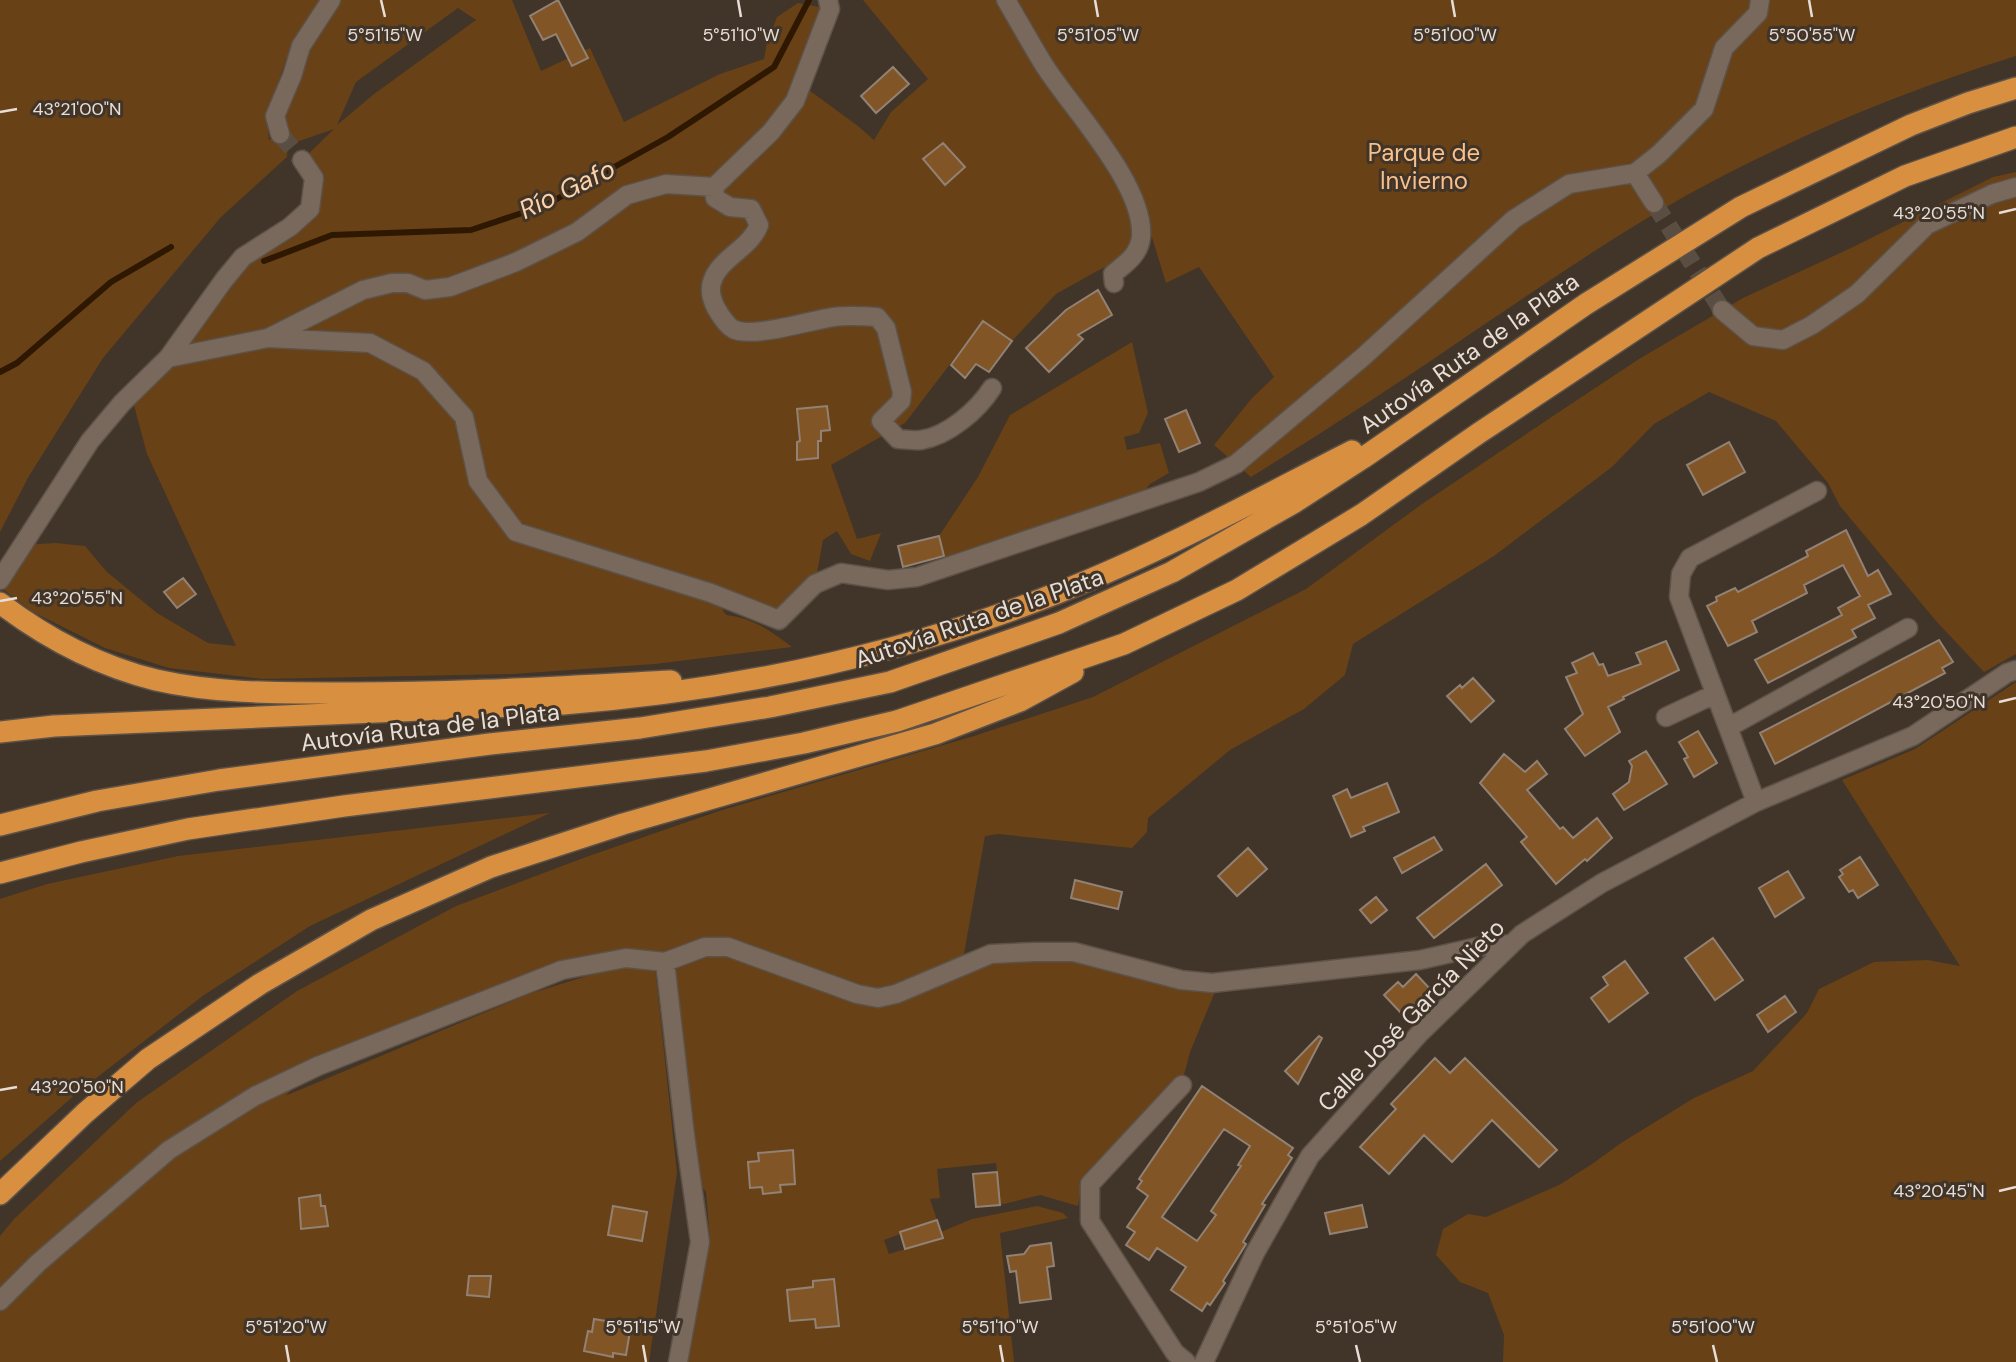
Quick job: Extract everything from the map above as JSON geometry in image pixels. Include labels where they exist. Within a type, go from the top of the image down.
[{"type":"highway","name":"Autovía Ruta de la Plata","points":[[0,825],[97,801],[219,780],[490,744],[640,728],[770,707],[891,682],[1059,623],[1172,572],[1295,502],[1586,304],[1741,207],[1910,125],[2016,88]]},
{"type":"highway","points":[[0,1194],[76,1121],[148,1059],[260,984],[371,920],[491,867],[623,824],[935,734],[1020,701],[1124,644],[1237,590],[1361,514],[1758,248],[1905,176],[2016,137]]},
{"type":"highway","points":[[0,732],[54,726],[563,704],[642,698],[782,675],[888,650],[1042,599],[1161,549],[1426,413]]},
{"type":"highway","points":[[0,603],[31,627],[101,662],[158,680],[212,688],[283,693],[479,691],[782,675]]},
{"type":"highway","points":[[0,873],[81,852],[188,830],[357,804],[706,761],[804,743],[897,720],[1124,644]]},
{"type":"street","points":[[280,134],[275,116],[301,46],[331,0]]},
{"type":"street","points":[[268,338],[363,290],[392,283],[408,284],[425,290],[450,287],[516,262],[577,232],[627,195],[666,184],[714,187],[771,132],[795,101],[830,9],[828,0]]},
{"type":"street","points":[[1006,0],[1045,65],[1121,171],[1134,199],[1141,235],[1136,255],[1113,274],[1114,283]]},
{"type":"street","points":[[168,358],[268,338],[369,344],[423,372],[464,417],[478,481],[516,532],[711,593],[779,620],[815,584],[841,573],[888,580],[917,577],[1199,482],[1236,464],[1363,357],[1514,219],[1569,184],[1635,173],[1659,154],[1704,109],[1724,48],[1758,13],[1760,0]]},
{"type":"street","points":[[0,580],[90,441],[121,403],[168,358],[223,280],[243,257],[290,227],[310,209],[314,178],[302,160]]},
{"type":"street","points":[[1635,173],[1654,203]]},
{"type":"street","points":[[714,187],[715,198],[730,207],[751,209],[759,225],[754,237],[717,272],[711,283],[715,306],[733,328],[742,331],[771,330],[835,317],[877,317],[886,328],[902,392],[901,401],[881,421],[898,439],[922,440],[945,430],[967,417],[984,401],[992,388]]},
{"type":"street","points":[[1722,310],[1753,336],[1783,340],[1812,325],[1857,294],[1927,225],[1992,194],[2016,187]]},
{"type":"street","points":[[1756,803],[1679,597],[1681,574],[1690,558],[1817,491]]},
{"type":"street","points":[[1729,727],[1908,628]]},
{"type":"street","name":"Calle José García Nieto","points":[[1204,1362],[1255,1253],[1310,1156],[1419,1034],[1522,934],[1602,883],[1756,803],[1913,736],[2007,673],[2016,670]]},
{"type":"street","points":[[1666,717],[1715,694]]},
{"type":"street","points":[[0,1301],[38,1264],[169,1150],[255,1096],[318,1066],[562,970],[626,958],[665,962],[705,947],[728,947],[857,994],[877,998],[896,994],[991,954],[1074,952],[1181,981],[1212,982],[1420,960],[1477,947],[1511,944]]},
{"type":"street","points":[[665,962],[700,1242],[678,1362]]},
{"type":"street","points":[[1182,1085],[1090,1184],[1090,1221],[1175,1353],[1186,1362]]},
{"type":"green space","points":[[0,0],[320,0],[298,32],[285,62],[267,118],[269,140],[280,134],[275,116],[331,0],[512,0],[541,71],[590,48],[624,122],[720,74],[764,59],[777,17],[798,3],[830,9],[802,85],[874,140],[891,112],[928,79],[863,0],[1006,0],[1134,199],[1136,255],[1099,270],[1056,294],[1012,341],[983,321],[905,423],[831,465],[857,539],[881,533],[870,561],[851,554],[837,531],[823,540],[815,584],[779,620],[712,593],[726,615],[753,622],[792,647],[655,664],[513,674],[263,679],[169,668],[105,648],[33,612],[0,587],[21,545],[56,543],[85,546],[107,572],[157,613],[208,643],[236,646],[147,454],[131,394],[224,280],[310,209],[302,160],[334,129],[288,145],[287,157],[221,217],[103,358],[29,476],[0,532]],"holes":[[[458,8],[476,20],[374,94],[337,125],[356,82]]]},
{"type":"green space","name":"Parque de Invierno","points":[[1018,0],[2016,0],[2016,56],[1935,83],[1857,114],[1704,186],[1588,255],[1392,387],[1251,477],[1214,445],[1252,398],[1274,377],[1199,267],[1166,283],[1135,182],[1114,147],[1066,83]]},
{"type":"green space","points":[[2016,172],[2016,654],[1984,672],[1936,621],[1840,506],[1828,483],[1776,421],[1709,392],[1654,424],[1612,467],[1494,556],[1353,644],[1345,675],[1304,709],[1230,750],[1148,818],[1147,832],[1132,848],[998,834],[985,836],[962,965],[878,998],[728,947],[562,970],[318,1066],[285,1096],[529,994],[622,965],[655,967],[677,1173],[649,1362],[0,1362],[0,1236],[14,1219],[136,1103],[297,991],[456,906],[586,857],[719,811],[974,736],[1093,697],[1306,589],[1422,504],[1559,412],[1639,359],[1743,298],[1993,177]]},
{"type":"green space","points":[[1132,342],[1148,413],[1139,433],[1124,437],[1127,450],[1160,443],[1169,473],[1150,484],[1141,495],[944,557],[939,536],[978,477],[1010,415]]},
{"type":"green space","points":[[2016,682],[2016,1362],[1503,1362],[1504,1335],[1488,1293],[1460,1282],[1436,1255],[1443,1229],[1468,1214],[1486,1217],[1559,1185],[1694,1098],[1753,1071],[1807,1013],[1819,989],[1874,962],[1928,960],[1960,966],[1842,780],[1915,749]]},
{"type":"green space","points":[[550,813],[310,926],[204,995],[78,1092],[0,1161],[0,899],[47,884],[178,856]]},
{"type":"green space","points":[[716,952],[881,1003],[906,999],[1007,958],[1075,958],[1217,987],[1190,1052],[1184,1075],[1177,1077],[1082,1185],[1078,1206],[1040,1195],[1000,1205],[996,1163],[937,1169],[940,1198],[930,1199],[937,1220],[884,1240],[889,1254],[943,1238],[941,1232],[972,1219],[1037,1206],[1063,1213],[1068,1218],[1000,1233],[1014,1362],[687,1362],[710,1240],[706,1192],[695,1177],[673,978],[679,965]]},
{"type":"building","points":[[558,0],[588,58],[572,66],[556,34],[543,40],[530,16]]},
{"type":"building","points":[[893,67],[909,84],[876,113],[861,96]]},
{"type":"building","points":[[943,143],[965,167],[945,185],[923,159]]},
{"type":"building","points":[[1098,290],[1112,315],[1078,335],[1083,339],[1049,372],[1026,348],[1066,310]]},
{"type":"building","points":[[983,321],[1012,341],[989,372],[976,364],[965,378],[951,365]]},
{"type":"building","points":[[827,406],[830,430],[821,431],[818,458],[797,460],[797,442],[800,441],[797,409]]},
{"type":"building","points":[[1186,410],[1200,443],[1179,452],[1165,419]]},
{"type":"building","points":[[1729,442],[1745,472],[1703,495],[1687,465]]},
{"type":"building","points":[[1846,530],[1868,576],[1878,570],[1891,594],[1868,605],[1875,618],[1852,630],[1856,637],[1768,683],[1755,660],[1842,615],[1838,608],[1860,596],[1843,565],[1804,585],[1807,593],[1752,621],[1757,632],[1728,646],[1707,606],[1717,601],[1716,597],[1735,588],[1738,592],[1808,556],[1806,551]]},
{"type":"building","points":[[939,536],[944,556],[903,567],[898,546]]},
{"type":"building","points":[[183,578],[196,594],[177,608],[164,592]]},
{"type":"building","points":[[1939,640],[1953,662],[1942,668],[1945,673],[1775,764],[1760,733]]},
{"type":"building","points":[[1666,641],[1679,670],[1608,707],[1620,732],[1585,756],[1565,729],[1583,714],[1566,677],[1577,673],[1572,663],[1593,653],[1599,665],[1603,664],[1608,676],[1641,664],[1636,653]]},
{"type":"building","points":[[1473,678],[1494,701],[1471,722],[1447,696]]},
{"type":"building","points":[[1698,731],[1717,763],[1694,777],[1684,759],[1688,757],[1679,742]]},
{"type":"building","points":[[1646,751],[1667,784],[1624,810],[1613,794],[1629,782],[1632,766],[1629,761]]},
{"type":"building","points":[[1504,754],[1525,772],[1537,761],[1547,774],[1527,790],[1560,829],[1563,827],[1573,838],[1597,818],[1612,838],[1556,884],[1521,842],[1527,837],[1480,783]]},
{"type":"building","points":[[1387,783],[1399,812],[1363,827],[1365,831],[1351,837],[1333,796],[1347,789],[1351,798]]},
{"type":"building","points":[[1434,837],[1442,850],[1402,873],[1394,858]]},
{"type":"building","points":[[1248,848],[1267,869],[1237,896],[1218,876]]},
{"type":"building","points":[[1860,857],[1878,885],[1858,898],[1853,890],[1849,892],[1839,877],[1843,874],[1840,870]]},
{"type":"building","points":[[1486,864],[1502,885],[1434,938],[1417,918]]},
{"type":"building","points":[[1788,871],[1804,898],[1775,917],[1759,888]]},
{"type":"building","points":[[1075,880],[1122,892],[1118,909],[1071,898]]},
{"type":"building","points":[[1376,897],[1387,910],[1371,923],[1360,910]]},
{"type":"building","points":[[1713,938],[1743,980],[1715,1000],[1685,958]]},
{"type":"building","points":[[1625,961],[1648,993],[1609,1022],[1591,998],[1608,985],[1603,977]]},
{"type":"building","points":[[1416,974],[1431,990],[1403,1015],[1384,995],[1398,982],[1403,987]]},
{"type":"building","points":[[1785,996],[1796,1012],[1768,1032],[1757,1015]]},
{"type":"building","points":[[1319,1036],[1322,1038],[1298,1084],[1285,1071]]},
{"type":"building","points":[[1435,1058],[1450,1073],[1465,1058],[1557,1150],[1539,1167],[1492,1120],[1452,1162],[1424,1135],[1389,1174],[1360,1147],[1396,1109],[1391,1104]]},
{"type":"building","points":[[1202,1086],[1293,1148],[1288,1155],[1292,1158],[1262,1204],[1265,1205],[1243,1242],[1246,1244],[1223,1281],[1225,1283],[1210,1305],[1207,1303],[1202,1311],[1171,1290],[1186,1267],[1157,1248],[1149,1260],[1126,1245],[1135,1232],[1127,1227],[1148,1196],[1137,1188],[1142,1181],[1139,1179]],"holes":[[[1224,1129],[1250,1146],[1238,1165],[1241,1166],[1211,1211],[1216,1215],[1197,1241],[1162,1217]]]},
{"type":"building","points":[[793,1150],[795,1184],[780,1185],[781,1192],[763,1194],[762,1187],[750,1188],[748,1162],[759,1161],[758,1153]]},
{"type":"building","points":[[997,1172],[1000,1205],[976,1207],[973,1174]]},
{"type":"building","points":[[320,1195],[328,1226],[301,1229],[299,1198]]},
{"type":"building","points":[[1362,1205],[1367,1227],[1330,1234],[1325,1213]]},
{"type":"building","points":[[613,1206],[647,1212],[642,1241],[608,1235]]},
{"type":"building","points":[[937,1220],[943,1238],[905,1249],[900,1232]]},
{"type":"building","points":[[1051,1243],[1054,1266],[1047,1267],[1051,1299],[1020,1303],[1016,1271],[1010,1272],[1007,1256],[1024,1254],[1030,1246]]},
{"type":"building","points":[[469,1276],[491,1276],[489,1297],[467,1295]]},
{"type":"building","points":[[834,1279],[839,1326],[816,1328],[815,1319],[790,1321],[787,1290],[813,1287],[813,1281]]},
{"type":"building","points":[[594,1319],[631,1325],[626,1355],[613,1353],[613,1357],[584,1351],[588,1331],[592,1332]]},
{"type":"waterway","name":"Río Gafo","points":[[264,261],[332,235],[471,230],[546,205],[668,137],[774,67],[809,0]]},
{"type":"waterway","name":"Río Gafo","points":[[0,372],[17,363],[111,282],[171,247]]},
{"type":"tunnel","points":[[280,134],[302,160]]},
{"type":"tunnel","points":[[1654,203],[1722,310]]}]
